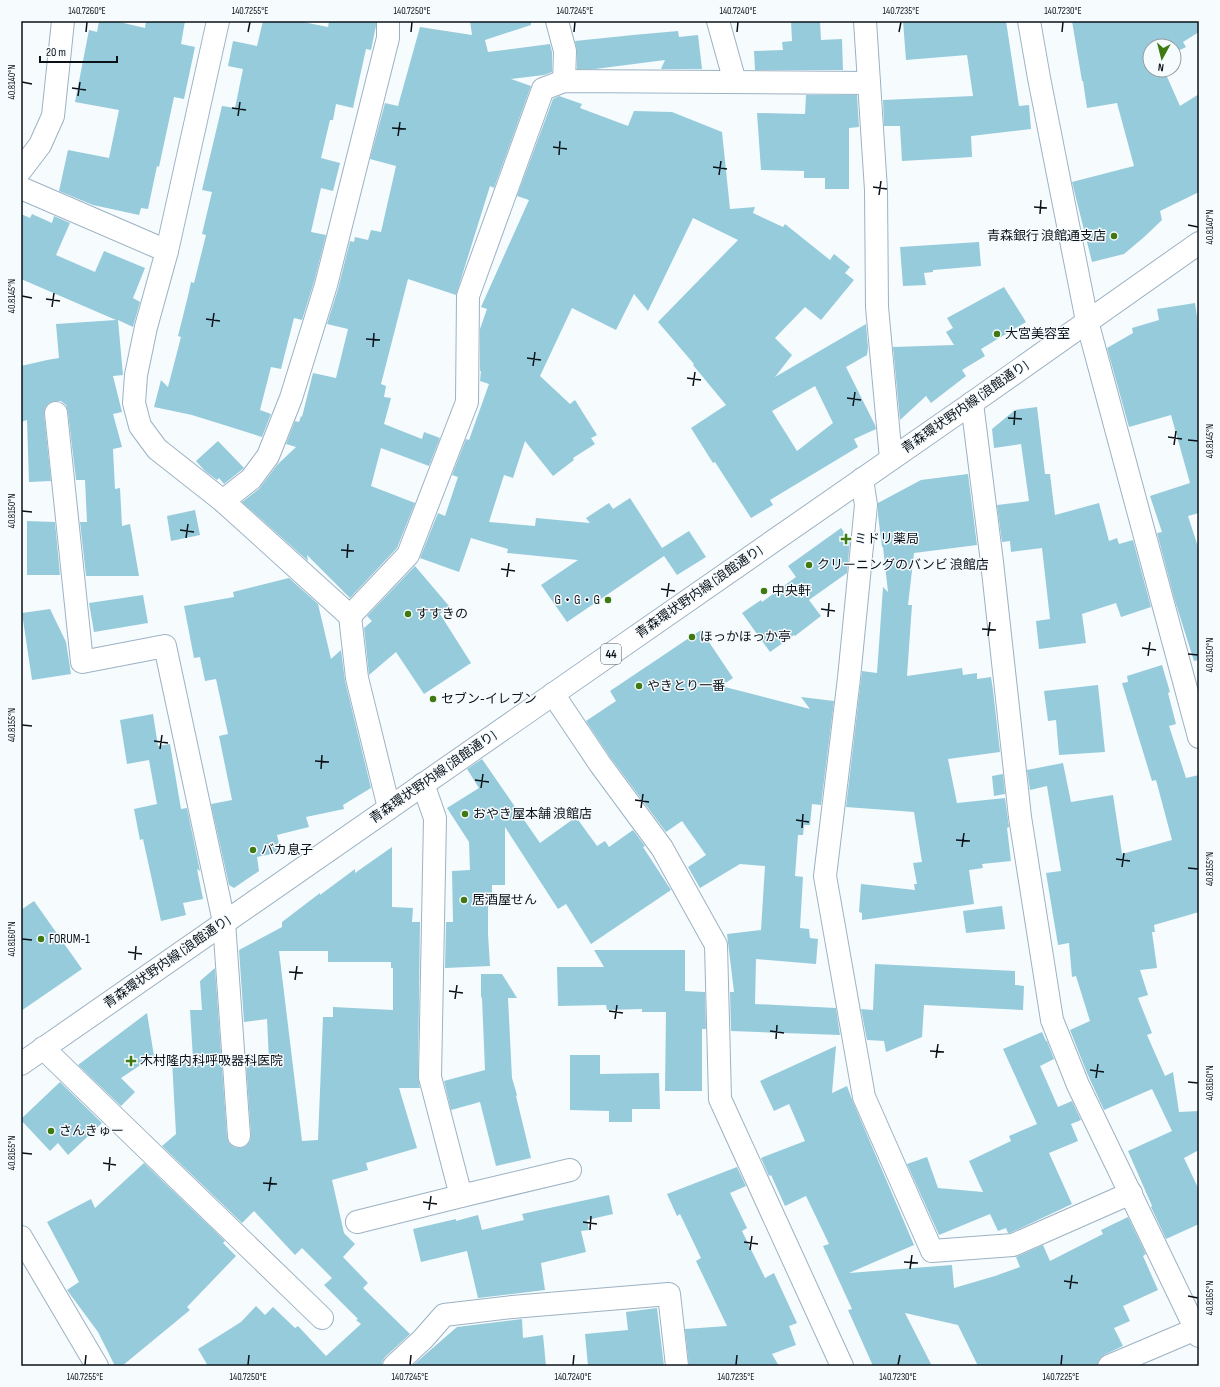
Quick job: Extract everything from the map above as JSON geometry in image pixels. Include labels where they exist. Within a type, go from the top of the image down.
[{"type":"street","points":[[21,170],[40,145],[53,116],[63,21]]},
{"type":"street","points":[[218,21],[167,251],[146,327],[137,368],[134,403],[140,426],[157,449],[223,502],[350,616],[357,678],[389,808]]},
{"type":"street","points":[[223,502],[251,479],[268,456],[291,398],[328,277],[388,38],[388,21]]},
{"type":"street","points":[[557,21],[565,51],[564,81]]},
{"type":"street","points":[[718,21],[735,82]]},
{"type":"street","points":[[865,21],[876,190],[877,307],[891,459]]},
{"type":"street","points":[[1029,21],[1087,321],[1199,737]]},
{"type":"street","points":[[350,616],[408,555],[467,402],[468,296],[543,89],[564,81],[869,83]]},
{"type":"street","points":[[21,188],[167,251]]},
{"type":"street","name":"青森環状野内線 (浪館通り)","points":[[21,1064],[972,403],[1199,243]]},
{"type":"street","points":[[972,403],[992,562],[1020,817],[1052,1020],[1078,1085],[1197,1333],[1110,1366]]},
{"type":"street","points":[[56,413],[82,662],[165,646],[224,922],[238,1136]]},
{"type":"street","points":[[862,479],[866,505],[849,678],[825,876],[864,1097],[932,1251],[1013,1245],[1131,1193]]},
{"type":"street","points":[[553,694],[600,764],[662,848],[716,945],[720,1099],[842,1366]]},
{"type":"street","points":[[423,784],[435,818],[430,1077],[461,1196]]},
{"type":"street","points":[[43,1048],[322,1318]]},
{"type":"street","points":[[358,1222],[570,1170]]},
{"type":"street","points":[[21,1237],[97,1366]]},
{"type":"street","points":[[394,1366],[423,1339],[444,1315],[512,1307],[669,1294],[677,1366]]},
{"type":"building","points":[[99,21],[115,21],[145,28],[146,21],[185,21],[181,44],[195,47],[184,99],[174,97],[159,167],[157,166],[148,209],[141,208],[139,215],[93,205],[59,191],[68,150],[109,158],[119,110],[75,102],[89,30],[97,32]]},
{"type":"building","points":[[263,21],[298,21],[328,27],[329,21],[376,21],[376,26],[371,50],[366,49],[353,108],[336,104],[333,120],[330,120],[321,158],[340,163],[333,191],[321,188],[311,232],[326,235],[314,282],[302,320],[294,318],[281,369],[271,367],[260,410],[271,414],[262,437],[192,415],[154,407],[161,380],[168,387],[181,337],[178,336],[191,282],[194,283],[206,235],[202,234],[212,192],[202,190],[222,106],[235,108],[243,69],[228,66],[233,41],[257,46]]},
{"type":"building","points":[[470,21],[531,21],[531,25],[485,40],[488,52],[550,44],[552,52],[552,72],[544,75],[511,79],[531,86],[494,188],[490,186],[456,295],[408,279],[381,384],[386,386],[384,397],[391,398],[384,424],[422,439],[424,432],[440,438],[429,466],[381,448],[371,486],[415,503],[397,548],[350,598],[307,555],[308,561],[242,502],[259,489],[277,465],[296,447],[286,444],[295,421],[299,422],[301,416],[302,417],[313,373],[336,378],[348,329],[327,324],[338,289],[350,241],[354,242],[355,237],[368,240],[371,230],[381,232],[396,166],[370,159],[385,103],[398,106],[420,27],[472,35]]},
{"type":"building","points":[[791,21],[820,21],[821,40],[842,39],[843,70],[755,70],[754,51],[783,50],[782,42],[792,41]]},
{"type":"building","points":[[903,21],[1006,21],[1019,106],[1029,105],[1031,129],[971,136],[972,157],[902,161],[900,126],[884,126],[883,100],[973,96],[967,55],[906,60]]},
{"type":"building","points":[[1072,21],[1199,21],[1199,32],[1183,42],[1186,47],[1182,49],[1182,38],[1142,38],[1142,78],[1168,78],[1180,106],[1199,94],[1199,192],[1160,211],[1162,220],[1124,254],[1092,262],[1072,182],[1134,166],[1117,103],[1087,108]]},
{"type":"building","points":[[678,31],[679,37],[698,35],[702,69],[661,69],[665,60],[595,69],[577,69],[577,51],[575,41]]},
{"type":"building","points":[[806,95],[857,95],[859,127],[849,128],[849,189],[825,189],[825,178],[804,178],[804,171],[761,170],[757,113],[805,114]]},
{"type":"building","points":[[559,96],[582,104],[580,108],[628,126],[634,111],[672,112],[722,132],[730,209],[755,207],[753,213],[783,227],[785,224],[830,260],[834,254],[850,267],[845,273],[854,280],[821,320],[805,307],[775,338],[792,355],[775,377],[866,324],[868,348],[867,355],[846,367],[876,429],[854,439],[858,447],[770,500],[773,505],[751,518],[691,428],[726,405],[693,365],[694,364],[658,322],[738,240],[693,218],[648,311],[634,294],[616,330],[572,308],[540,376],[570,404],[575,400],[597,435],[591,438],[595,444],[573,458],[574,460],[553,476],[525,441],[513,478],[504,475],[489,522],[535,526],[536,518],[590,523],[586,518],[609,503],[613,509],[630,498],[662,548],[689,531],[706,557],[677,575],[664,556],[567,622],[541,585],[578,560],[507,553],[508,549],[471,538],[459,572],[420,558],[438,513],[445,516],[458,477],[452,475],[466,439],[469,440],[489,384],[480,381],[480,329],[487,309],[481,307],[529,200],[517,196],[553,99]],"holes":[[[815,386],[833,423],[797,451],[772,411]]]},
{"type":"building","points":[[21,214],[30,218],[32,214],[52,223],[54,216],[70,223],[56,255],[95,272],[104,251],[145,268],[133,298],[140,302],[133,327],[118,320],[123,375],[113,376],[122,412],[113,414],[122,447],[113,449],[115,489],[120,488],[122,526],[130,524],[139,576],[86,576],[80,522],[87,522],[85,480],[76,480],[68,412],[66,405],[61,401],[49,403],[45,408],[44,414],[51,481],[29,482],[27,420],[21,422],[21,366],[59,358],[56,324],[116,320],[21,279]]},
{"type":"building","points":[[979,242],[981,266],[933,270],[933,272],[924,273],[926,285],[903,286],[900,247]]},
{"type":"building","points":[[1004,287],[1026,322],[981,349],[985,356],[962,370],[966,376],[931,403],[926,396],[900,420],[893,347],[954,345],[946,332],[953,328],[947,318]]},
{"type":"building","points":[[1195,303],[1199,330],[1199,513],[1188,516],[1199,550],[1199,660],[1194,661],[1175,601],[1157,533],[1162,532],[1150,496],[1190,483],[1171,415],[1129,427],[1107,348],[1133,333],[1132,328],[1159,320],[1157,309]]},
{"type":"building","points":[[1037,407],[1045,474],[1050,474],[1055,515],[1099,503],[1109,541],[1117,538],[1119,544],[1133,540],[1151,607],[1121,617],[1116,603],[1082,614],[1086,643],[1039,649],[1036,621],[1050,619],[1042,548],[1011,552],[1010,541],[1002,542],[997,505],[1029,501],[1021,444],[994,448],[992,429],[1015,410]]},
{"type":"building","points":[[218,441],[244,468],[224,484],[219,478],[217,480],[205,471],[196,461]]},
{"type":"building","points":[[968,474],[977,545],[914,553],[908,605],[912,605],[907,676],[962,668],[963,675],[977,673],[977,679],[991,677],[1000,752],[948,759],[957,803],[1005,798],[1009,827],[1007,828],[1011,861],[982,864],[983,868],[969,870],[974,904],[862,920],[862,913],[859,912],[861,884],[915,890],[914,884],[917,884],[913,863],[922,862],[914,812],[846,807],[862,671],[877,673],[883,587],[888,592],[878,515],[878,503],[921,480]]},
{"type":"building","points":[[195,510],[200,535],[171,541],[167,516]]},
{"type":"building","points":[[27,521],[55,522],[60,575],[27,575]]},
{"type":"building","points":[[841,528],[850,540],[847,573],[809,600],[821,616],[795,636],[794,635],[770,652],[742,613],[761,600],[762,602],[796,577],[788,566]]},
{"type":"building","points":[[415,566],[449,606],[440,614],[471,663],[424,694],[396,652],[369,675],[364,628],[372,621],[367,616]]},
{"type":"building","points":[[289,578],[318,604],[331,659],[341,650],[345,681],[371,788],[343,805],[344,809],[306,817],[309,827],[277,835],[281,852],[257,857],[259,871],[234,888],[229,885],[211,804],[232,800],[219,736],[228,734],[216,679],[205,681],[200,657],[194,658],[184,606],[234,597],[233,592]]},
{"type":"building","points":[[143,595],[148,623],[94,632],[89,603]]},
{"type":"building","points":[[50,609],[66,642],[71,674],[32,680],[22,613]]},
{"type":"building","points":[[701,630],[733,678],[721,686],[810,709],[801,697],[834,701],[821,805],[812,804],[810,825],[804,825],[803,835],[798,835],[795,876],[803,877],[800,928],[809,929],[810,938],[818,939],[816,964],[756,959],[755,1004],[836,1008],[840,1035],[731,1031],[730,992],[734,992],[727,934],[761,930],[765,866],[740,864],[700,888],[688,867],[706,855],[682,821],[666,832],[610,757],[586,721],[616,701],[610,691]]},
{"type":"building","points":[[1162,665],[1170,692],[1168,693],[1176,724],[1169,726],[1186,778],[1199,775],[1199,912],[1154,925],[1155,932],[1152,932],[1157,968],[1140,970],[1148,995],[1138,998],[1152,1033],[1147,1035],[1165,1076],[1173,1072],[1179,1112],[1199,1111],[1199,1150],[1184,1158],[1199,1190],[1199,1224],[1166,1239],[1128,1151],[1172,1131],[1152,1089],[1104,1110],[1087,1073],[1070,1030],[1090,1021],[1076,976],[1072,977],[1069,943],[1058,945],[1046,873],[1061,871],[1047,786],[1030,790],[1027,770],[1063,763],[1071,802],[1113,795],[1122,854],[1172,840],[1156,780],[1152,781],[1122,683],[1128,682],[1127,676]]},
{"type":"building","points":[[1098,685],[1105,752],[1059,755],[1056,720],[1048,721],[1044,691]]},
{"type":"building","points":[[153,714],[158,746],[170,744],[181,809],[187,808],[200,871],[197,869],[203,899],[183,903],[186,915],[161,921],[143,839],[140,840],[134,809],[157,804],[149,760],[127,764],[120,720]]},
{"type":"building","points":[[482,759],[540,843],[576,817],[597,846],[605,841],[609,847],[633,830],[645,846],[643,847],[671,890],[591,944],[566,904],[558,909],[505,827],[505,885],[492,885],[492,896],[488,896],[490,966],[445,968],[446,922],[453,922],[452,871],[470,870],[469,842],[447,808],[479,788],[467,769]]},
{"type":"building","points":[[1003,774],[1005,794],[994,796],[992,776]]},
{"type":"building","points":[[392,847],[392,907],[413,908],[412,922],[420,922],[418,1077],[420,1088],[399,1088],[417,1148],[366,1163],[368,1170],[332,1180],[344,1233],[355,1244],[343,1257],[368,1283],[363,1288],[410,1334],[385,1357],[382,1362],[382,1366],[208,1366],[198,1349],[241,1322],[256,1306],[265,1315],[273,1307],[295,1328],[298,1326],[326,1356],[361,1324],[356,1320],[358,1319],[324,1285],[332,1278],[302,1248],[295,1255],[254,1211],[242,1223],[162,1146],[176,1134],[172,1060],[193,1059],[190,1010],[202,1010],[200,981],[215,968],[227,1137],[229,1143],[234,1147],[240,1148],[246,1146],[250,1141],[251,1135],[246,1063],[269,1061],[267,1019],[244,1022],[239,950],[282,927],[282,922],[320,893],[320,895],[355,869],[355,873]],"holes":[[[279,951],[328,951],[328,962],[391,962],[391,968],[393,968],[393,1010],[333,1007],[333,1017],[323,1017],[318,1140],[302,1141]]]},
{"type":"building","name":"FORUM-1","points":[[34,901],[82,969],[21,1011],[21,910]]},
{"type":"building","points":[[1002,906],[1005,929],[966,933],[963,911]]},
{"type":"building","points":[[594,950],[685,950],[685,991],[705,992],[706,1029],[702,1029],[702,1091],[665,1091],[666,1012],[642,1012],[642,1009],[607,1010],[606,1005],[558,1006],[557,967],[604,967]]},
{"type":"building","points":[[875,964],[1015,971],[1015,985],[1024,986],[1023,1010],[924,1005],[922,1037],[886,1052],[884,1041],[867,1040],[861,1009],[873,1010]]},
{"type":"building","points":[[481,974],[502,974],[517,998],[508,998],[512,1078],[531,1158],[496,1166],[480,1102],[451,1110],[444,1081],[485,1070]]},
{"type":"building","points":[[147,1013],[154,1056],[121,1078],[135,1092],[121,1106],[78,1065]]},
{"type":"building","points":[[1042,1032],[1054,1059],[1040,1066],[1058,1107],[1072,1101],[1081,1120],[1071,1124],[1078,1141],[1049,1153],[1072,1204],[1010,1233],[1008,1233],[1006,1228],[998,1231],[990,1214],[939,1235],[907,1164],[927,1157],[938,1188],[983,1192],[969,1161],[1011,1141],[1009,1136],[1037,1124],[1003,1049]]},
{"type":"building","points":[[836,1046],[832,1093],[847,1086],[914,1245],[849,1273],[952,1265],[954,1288],[1020,1267],[1016,1257],[1043,1245],[1050,1261],[1103,1234],[1101,1230],[1128,1217],[1146,1254],[1143,1256],[1158,1290],[1123,1306],[1130,1321],[1114,1328],[1123,1346],[1104,1355],[1099,1359],[1097,1366],[978,1366],[958,1325],[905,1313],[932,1366],[873,1366],[848,1310],[852,1309],[823,1246],[829,1244],[806,1196],[785,1206],[771,1175],[769,1176],[761,1158],[805,1141],[789,1104],[774,1111],[760,1081]]},
{"type":"building","points":[[570,1055],[600,1055],[600,1074],[659,1073],[660,1109],[632,1109],[632,1122],[609,1122],[609,1111],[570,1110]]},
{"type":"building","points":[[60,1082],[102,1123],[68,1155],[58,1143],[50,1151],[21,1120]]},
{"type":"building","points":[[144,1163],[225,1241],[223,1243],[236,1256],[187,1307],[190,1310],[122,1366],[115,1366],[98,1332],[67,1290],[79,1282],[47,1222],[91,1199],[95,1208]]},
{"type":"building","points":[[737,1167],[746,1186],[730,1193],[747,1228],[742,1231],[765,1278],[774,1273],[797,1323],[789,1326],[796,1345],[772,1354],[779,1366],[689,1366],[685,1329],[727,1326],[696,1261],[701,1258],[680,1214],[677,1216],[667,1194]]},
{"type":"building","points":[[609,1195],[613,1214],[587,1220],[589,1230],[581,1231],[586,1252],[541,1263],[545,1290],[478,1298],[467,1251],[421,1262],[413,1229],[456,1219],[456,1221],[478,1215],[482,1230],[524,1220],[522,1214]]},
{"type":"building","points":[[657,1308],[664,1366],[588,1366],[585,1334],[628,1330],[626,1312]]},
{"type":"building","points":[[522,1319],[523,1338],[543,1335],[546,1366],[412,1366],[457,1327]]},
{"type":"place","name":"青森銀行 浪館通支店","points":[[1114,236]]},
{"type":"place","name":"大宮美容室","points":[[997,334]]},
{"type":"place","name":"ミドリ薬局","points":[[846,539]]},
{"type":"place","name":"クリーニングのバンビ 浪館店","points":[[809,565]]},
{"type":"place","name":"中央軒","points":[[764,591]]},
{"type":"place","name":"G・G・G","points":[[608,600]]},
{"type":"place","name":"すすきの","points":[[408,614]]},
{"type":"place","name":"ほっかほっか亭","points":[[692,637]]},
{"type":"place","name":"やきとり一番","points":[[639,686]]},
{"type":"place","name":"セブン-イレブン","points":[[433,699]]},
{"type":"place","name":"おやき屋本舗 浪館店","points":[[465,814]]},
{"type":"place","name":"バカ息子","points":[[253,850]]},
{"type":"place","name":"居酒屋せん","points":[[464,900]]},
{"type":"place","name":"FORUM-1","points":[[41,939]]},
{"type":"place","name":"木村隆内科呼吸器科医院","points":[[131,1061]]},
{"type":"place","name":"さんきゅー","points":[[51,1131]]}]
